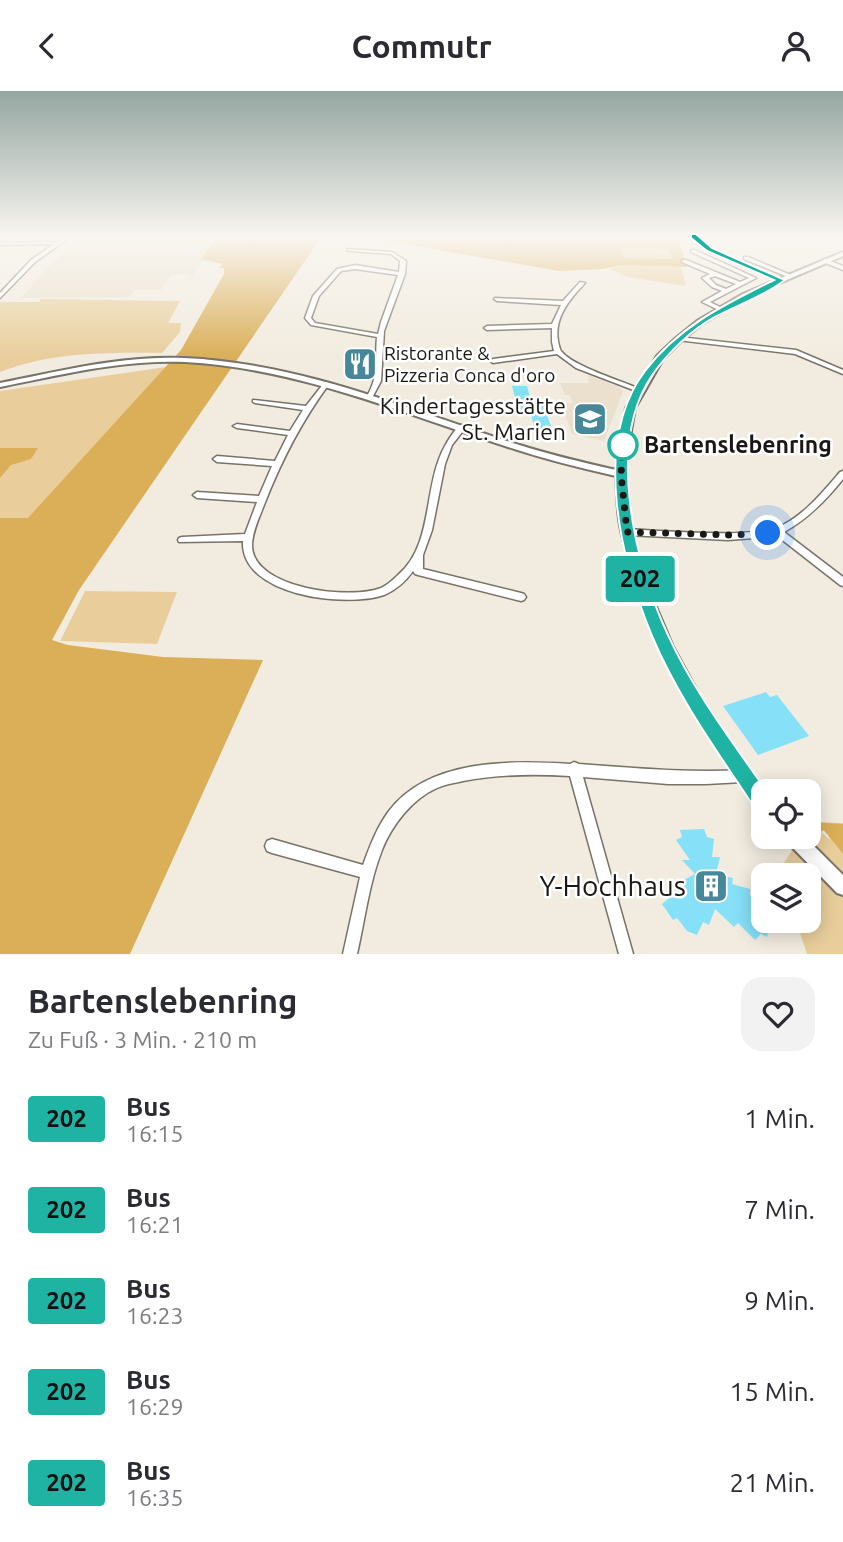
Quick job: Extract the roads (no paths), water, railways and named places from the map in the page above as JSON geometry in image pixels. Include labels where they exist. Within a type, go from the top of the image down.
[{"type":"street","points":[[0,296],[19,276]]},
{"type":"street","points":[[333,276],[316,296],[308,318],[313,324],[381,336]]},
{"type":"street","points":[[370,396],[381,372],[381,336],[401,276]]},
{"type":"street","points":[[709,276],[705,278],[726,291]]},
{"type":"street","points":[[723,276],[740,284]]},
{"type":"street","points":[[721,309],[705,302],[753,278],[750,276]]},
{"type":"street","points":[[772,276],[781,280]]},
{"type":"street","points":[[751,787],[702,713],[660,637],[642,588],[627,532],[621,474],[624,436],[638,390],[661,356],[679,339],[721,309],[788,276]]},
{"type":"street","points":[[582,282],[564,303],[553,326],[558,352],[578,367],[638,390]]},
{"type":"street","points":[[497,299],[564,303]]},
{"type":"street","points":[[487,328],[553,326]]},
{"type":"street","points":[[679,339],[796,352],[843,372]]},
{"type":"street","points":[[493,362],[558,352]]},
{"type":"street","points":[[0,386],[85,369],[163,360]]},
{"type":"street","points":[[0,379],[85,364],[184,360],[244,366],[370,396],[528,449],[621,474]]},
{"type":"street","points":[[326,384],[306,408],[276,464],[248,537],[251,562],[260,572],[276,582],[298,589],[330,595],[359,596],[382,592],[405,575],[419,556]]},
{"type":"street","points":[[255,401],[306,408]]},
{"type":"street","points":[[237,426],[291,433]]},
{"type":"street","points":[[462,427],[448,446],[443,459],[419,556],[418,571],[521,597]]},
{"type":"street","points":[[216,459],[276,464]]},
{"type":"street","points":[[627,532],[731,535],[777,531],[812,508],[843,474]]},
{"type":"street","points":[[197,495],[262,499]]},
{"type":"street","points":[[777,531],[843,582]]},
{"type":"street","points":[[182,540],[248,537]]},
{"type":"street","points":[[350,954],[379,843],[394,816],[417,793],[442,779],[498,771],[573,768],[693,778],[743,776]]},
{"type":"street","points":[[573,768],[626,954]]},
{"type":"street","points":[[272,846],[369,873]]},
{"type":"street","points":[[806,849],[843,887]]},
{"type":"place","name":"Ristorante & Pizzeria Conca d'oro","points":[[360,364]]},
{"type":"place","name":"Kindertagesstätte St. Marien","points":[[590,419]]},
{"type":"place","name":"Bartenslebenring","points":[[623,445]]},
{"type":"place","name":"Y-Hochhaus","points":[[711,886]]}]
